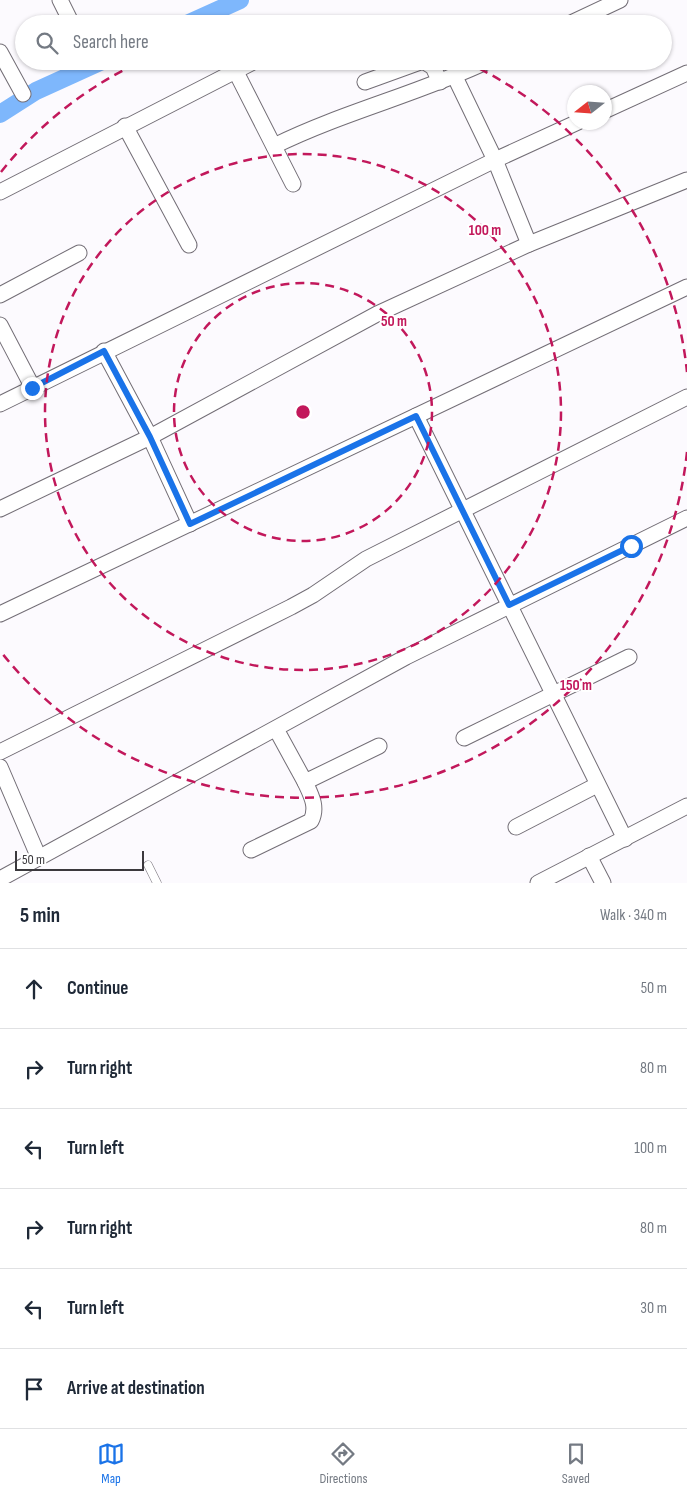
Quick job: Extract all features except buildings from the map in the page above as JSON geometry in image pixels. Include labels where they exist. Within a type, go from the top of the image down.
[{"type":"street","points":[[60,0],[68,15]]},
{"type":"street","points":[[588,15],[620,0]]},
{"type":"street","points":[[0,52],[22,94]]},
{"type":"street","points":[[0,192],[235,70],[293,184]]},
{"type":"street","points":[[365,82],[398,70]]},
{"type":"street","points":[[434,70],[440,82]]},
{"type":"street","points":[[274,146],[309,129],[455,77],[469,70]]},
{"type":"street","points":[[612,107],[687,73]]},
{"type":"street","points":[[455,77],[494,160],[529,244]]},
{"type":"street","points":[[125,126],[189,245]]},
{"type":"street","points":[[0,404],[494,160],[567,127]]},
{"type":"street","points":[[0,509],[150,437],[377,314],[529,244],[687,180]]},
{"type":"street","points":[[0,295],[79,254]]},
{"type":"street","points":[[0,614],[687,287]]},
{"type":"street","points":[[0,325],[5,349],[32,388]]},
{"type":"street","points":[[104,351],[150,437],[190,524]]},
{"type":"street","points":[[0,752],[292,607],[366,560],[687,397]]},
{"type":"street","points":[[416,416],[552,696],[625,839]]},
{"type":"street","points":[[0,879],[406,657],[687,518]]},
{"type":"street","points":[[464,738],[629,657]]},
{"type":"street","points":[[251,850],[311,821],[314,814],[314,802],[276,729]]},
{"type":"street","points":[[305,782],[379,746]]},
{"type":"street","points":[[0,767],[39,858]]},
{"type":"street","points":[[516,826],[597,785]]},
{"type":"street","points":[[538,883],[687,806]]},
{"type":"street","points":[[589,856],[603,883]]},
{"type":"lane","points":[[148,865],[157,883]]},
{"type":"waterway","points":[[207,15],[240,0]]},
{"type":"waterway","points":[[0,114],[36,91],[82,70]]},
{"type":"route","points":[[32,388],[104,351],[150,437],[190,524],[416,416],[509,605],[631,546]]}]
